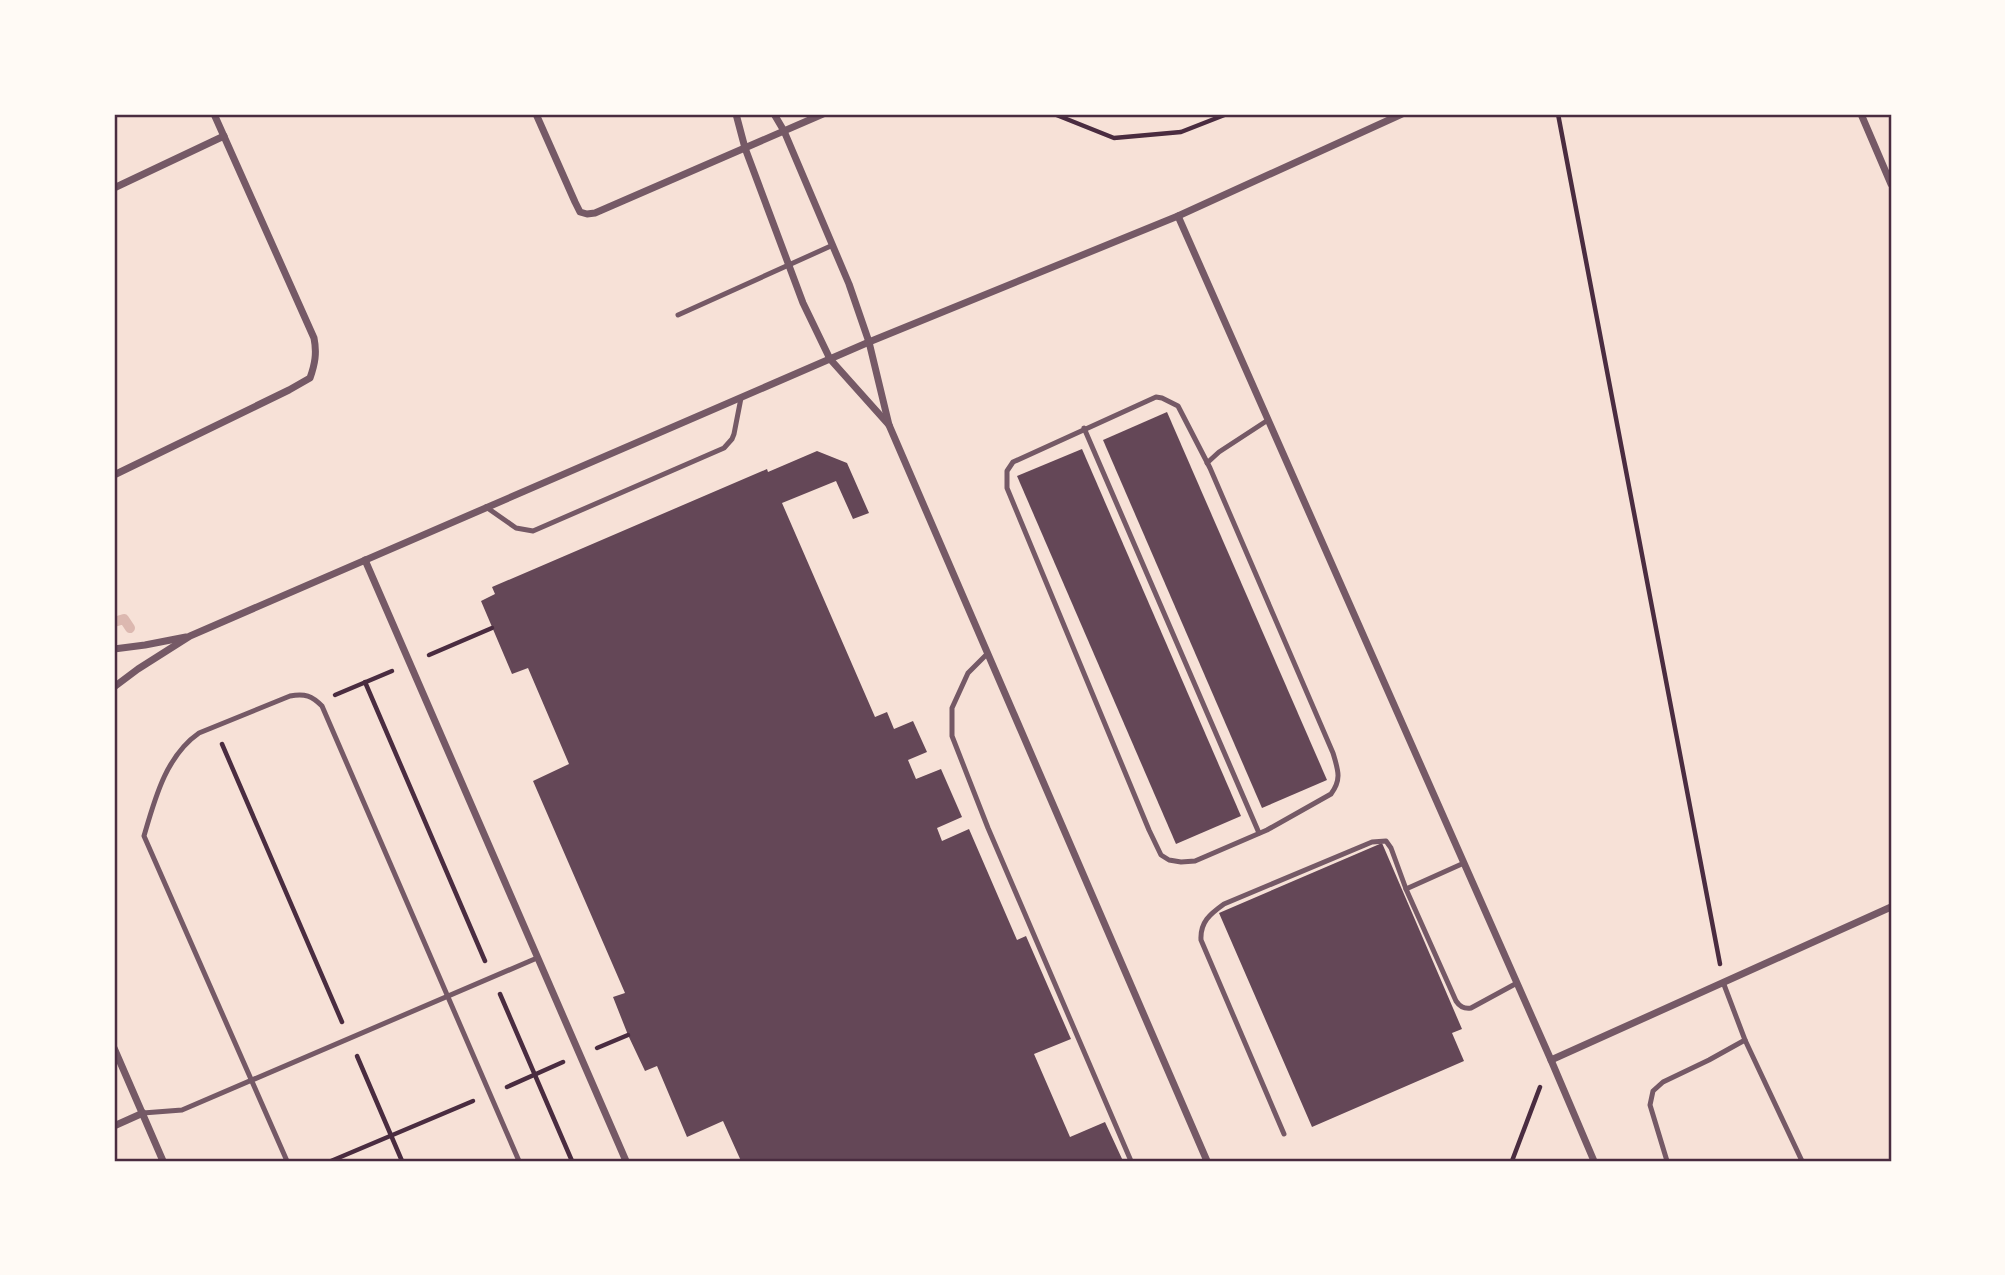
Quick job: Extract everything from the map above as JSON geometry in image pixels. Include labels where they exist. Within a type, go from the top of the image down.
[{"type":"street","points":[[114,475],[289,390],[310,378],[314,366],[314,338],[214,114]]},
{"type":"street","points":[[536,114],[580,212],[587,214],[595,213],[823,114]]},
{"type":"street","points":[[736,114],[745,148],[803,303],[831,359],[889,425]]},
{"type":"street","points":[[774,114],[784,131],[849,284],[869,342],[889,425],[1208,1161]]},
{"type":"street","points":[[114,687],[190,636],[869,342],[1178,216],[1402,114]]},
{"type":"street","points":[[1861,114],[1891,184]]},
{"type":"street","points":[[114,188],[224,136]]},
{"type":"street","points":[[1178,216],[1594,1161]]},
{"type":"street","points":[[365,560],[626,1161]]},
{"type":"street","points":[[114,649],[190,636]]},
{"type":"street","points":[[1551,1060],[1891,906]]},
{"type":"street","points":[[114,1048],[163,1161]]},
{"type":"street","points":[[114,1126],[143,1113]]},
{"type":"lane","points":[[678,315],[833,245]]},
{"type":"lane","points":[[486,508],[516,528],[533,531],[724,448],[732,439],[741,398]]},
{"type":"lane","points":[[1152,398],[1163,398],[1178,406],[1207,463],[1340,775],[1331,794],[1259,833],[1195,861],[1169,860],[1161,855],[1007,488],[1007,471],[1013,462],[1084,428],[1152,398]]},
{"type":"lane","points":[[1207,463],[1268,420]]},
{"type":"lane","points":[[1084,428],[1259,833]]},
{"type":"lane","points":[[988,653],[968,673],[952,708],[952,736],[988,828],[1131,1161]]},
{"type":"lane","points":[[287,1161],[144,836],[156,794],[179,750],[199,733],[299,694],[316,699],[322,706],[519,1161]]},
{"type":"lane","points":[[1284,1134],[1201,940],[1202,926],[1212,913],[1224,905],[1372,842],[1386,841],[1460,1006],[1471,1008],[1517,983]]},
{"type":"lane","points":[[1406,888],[1464,863]]},
{"type":"lane","points":[[143,1113],[182,1110],[537,958]]},
{"type":"lane","points":[[1723,982],[1745,1040],[1802,1161]]},
{"type":"lane","points":[[1667,1161],[1650,1105],[1653,1091],[1663,1082],[1745,1040]]},
{"type":"path","points":[[1054,114],[1114,138],[1181,132],[1227,114]]},
{"type":"path","points":[[1558,114],[1723,982]]},
{"type":"path","points":[[365,682],[572,1161]]},
{"type":"path","points":[[214,727],[402,1161]]},
{"type":"path","points":[[1512,1161],[1551,1060]]},
{"type":"building","points":[[1167,412],[1327,780],[1262,808],[1103,440]]},
{"type":"building","points":[[1082,449],[1241,816],[1176,844],[1017,476]]},
{"type":"building","points":[[817,451],[847,463],[869,513],[853,519],[836,481],[782,503],[875,717],[887,712],[894,729],[913,721],[927,752],[908,760],[916,779],[941,769],[962,817],[937,828],[942,841],[969,829],[1017,940],[1026,936],[1071,1039],[1034,1054],[1070,1137],[1105,1122],[1123,1161],[741,1161],[723,1121],[687,1137],[657,1066],[645,1071],[628,1035],[613,997],[625,993],[533,781],[569,764],[528,668],[512,674],[481,601],[495,594],[492,587],[767,469],[768,472]]},
{"type":"building","points":[[1382,843],[1462,1029],[1452,1033],[1464,1061],[1312,1127],[1219,913]]},
{"type":"waterway","points":[[114,622],[124,619],[130,628]]}]
